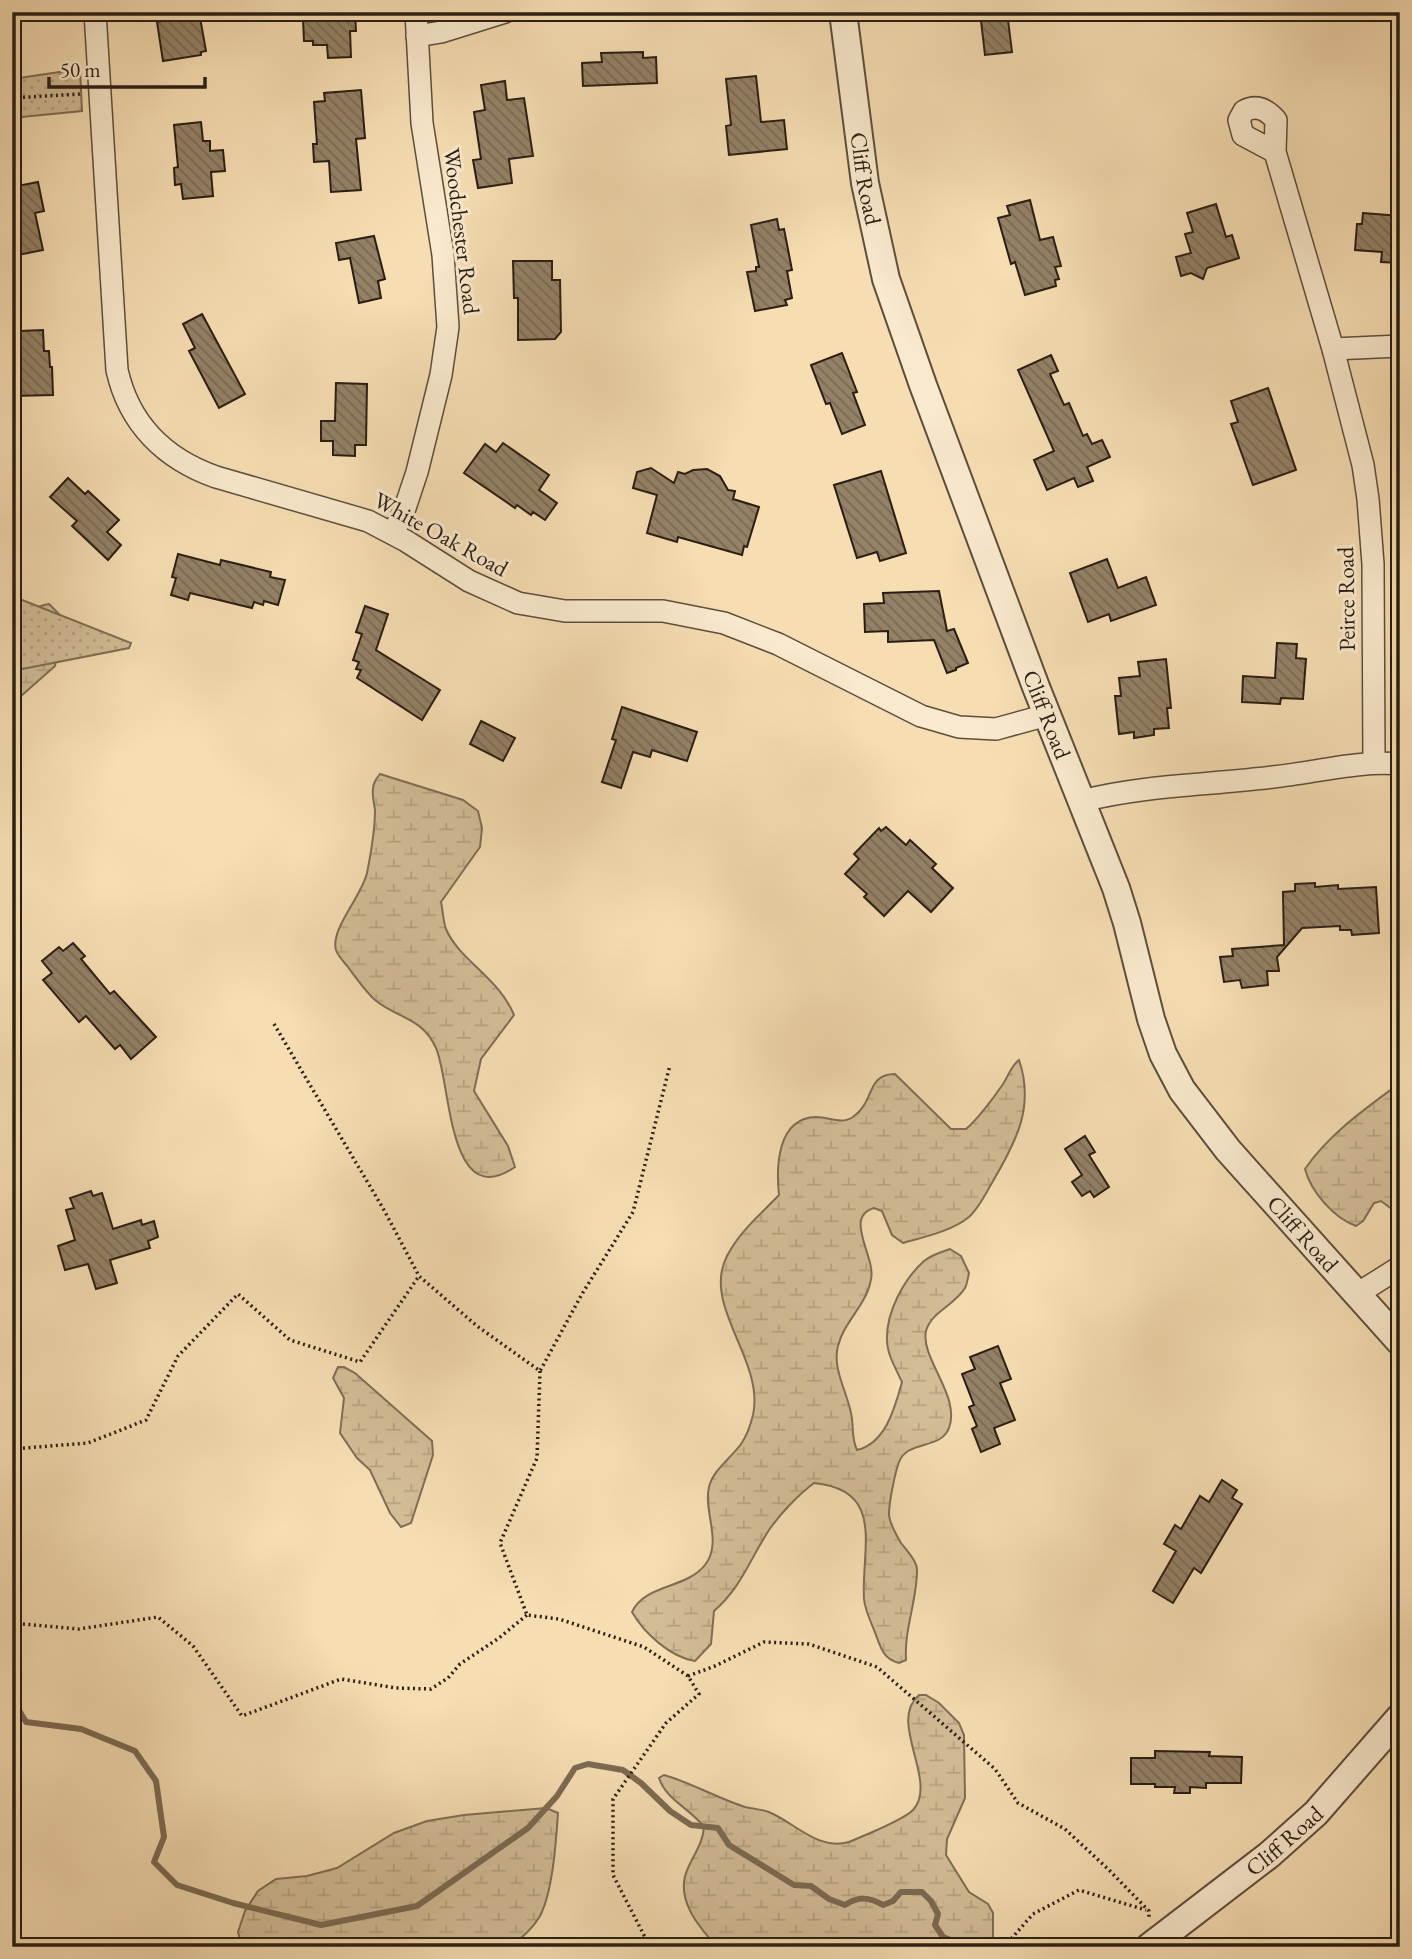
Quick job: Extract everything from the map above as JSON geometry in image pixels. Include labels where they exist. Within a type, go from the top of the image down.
[{"type":"street","name":"White Oak Road","points":[[94,12],[116,358],[124,393],[138,422],[159,445],[193,468],[216,477],[352,516],[393,533],[469,581],[506,600],[554,611],[651,610],[724,623],[778,644],[921,716],[959,727],[986,730],[1047,715]]},
{"type":"street","name":"Woodchester Road","points":[[393,533],[417,472],[441,375],[447,327],[443,255],[422,123],[416,12]]},
{"type":"street","points":[[417,36],[441,32],[505,12]]},
{"type":"street","name":"Cliff Road","points":[[844,12],[865,183],[886,279],[1047,715],[1122,905],[1151,1019],[1169,1067],[1187,1097],[1228,1150],[1400,1342]]},
{"type":"street","name":"Peirce Road","points":[[1275,152],[1334,349],[1363,466],[1370,514],[1374,763]]},
{"type":"street","points":[[1334,349],[1400,346]]},
{"type":"street","points":[[1082,801],[1113,794],[1269,778],[1374,763],[1400,764]]},
{"type":"street","points":[[1357,1294],[1400,1267]]},
{"type":"street","name":"Cliff Road","points":[[1149,1935],[1269,1855],[1316,1813],[1400,1717]]},
{"type":"path","points":[[12,98],[100,93]]},
{"type":"path","points":[[274,1024],[384,1210],[419,1276],[477,1326],[540,1371]]},
{"type":"path","points":[[527,1615],[500,1543],[537,1458],[540,1371],[582,1294],[633,1212],[670,1065]]},
{"type":"path","points":[[12,1449],[88,1443],[146,1420],[178,1356],[238,1294],[290,1340],[359,1362],[419,1276]]},
{"type":"path","points":[[12,1623],[79,1629],[158,1616],[193,1646],[242,1716],[341,1679],[405,1689],[431,1689],[527,1615],[559,1619],[644,1647],[688,1676],[699,1694],[666,1723],[613,1799],[613,1875],[647,1941],[645,1947]]},
{"type":"path","points":[[688,1676],[715,1667],[764,1642],[809,1644],[877,1667],[995,1769],[1017,1803],[1065,1829],[1108,1868],[1149,1911],[1149,1935]]},
{"type":"path","points":[[1004,1947],[1033,1914],[1079,1890],[1149,1911]]},
{"type":"green space","points":[[80,69],[82,111],[12,118],[12,79]]},
{"type":"green space","points":[[12,596],[131,643],[129,648],[12,671]]},
{"type":"green space","points":[[49,604],[59,614],[63,626],[55,666],[12,704],[12,619]]},
{"type":"green space","points":[[380,774],[463,800],[478,811],[482,828],[480,847],[441,902],[445,926],[452,940],[499,990],[514,1015],[481,1059],[474,1091],[508,1146],[515,1167],[493,1177],[476,1173],[464,1159],[456,1138],[441,1065],[430,1038],[417,1024],[375,1000],[336,950],[335,942],[342,922],[367,873],[374,825],[373,787]]},
{"type":"green space","points":[[1019,1060],[1025,1093],[1021,1123],[1016,1138],[973,1213],[946,1230],[903,1243],[892,1235],[882,1211],[874,1208],[865,1213],[861,1220],[871,1279],[865,1297],[841,1337],[837,1354],[838,1371],[851,1413],[857,1450],[875,1440],[888,1423],[902,1382],[890,1356],[887,1329],[893,1307],[903,1287],[924,1261],[950,1249],[961,1256],[969,1273],[961,1294],[933,1319],[926,1331],[929,1353],[950,1403],[949,1428],[939,1440],[916,1447],[903,1455],[897,1467],[891,1495],[890,1521],[917,1567],[906,1660],[899,1663],[884,1653],[866,1608],[866,1542],[861,1509],[852,1497],[837,1488],[814,1483],[773,1524],[738,1583],[714,1611],[711,1644],[695,1661],[676,1655],[651,1636],[632,1612],[646,1596],[697,1573],[710,1556],[713,1537],[708,1506],[709,1487],[714,1475],[745,1438],[753,1415],[754,1394],[750,1374],[727,1314],[721,1275],[727,1256],[738,1239],[779,1195],[779,1158],[786,1135],[803,1119],[816,1117],[844,1120],[853,1117],[865,1104],[879,1079],[895,1074],[951,1129],[966,1129],[991,1101]]},
{"type":"green space","points":[[1400,1083],[1400,1215],[1381,1201],[1374,1203],[1363,1221],[1356,1226],[1324,1203],[1312,1186],[1305,1169],[1337,1133]]},
{"type":"green space","points":[[338,1367],[355,1373],[432,1441],[433,1455],[411,1523],[401,1527],[390,1513],[370,1470],[357,1458],[340,1433],[344,1398],[333,1378]]},
{"type":"green space","points":[[919,1695],[926,1695],[939,1703],[959,1723],[964,1735],[965,1798],[947,1839],[946,1855],[969,1892],[988,1904],[993,1913],[993,1947],[717,1947],[690,1911],[684,1890],[684,1879],[704,1827],[667,1792],[659,1778],[664,1775],[745,1807],[768,1812],[818,1840],[838,1844],[849,1842],[901,1819],[913,1810],[919,1798],[918,1768],[908,1720],[911,1707]]},
{"type":"green space","points":[[546,1808],[558,1813],[548,1893],[540,1916],[526,1933],[509,1947],[242,1947],[238,1932],[245,1911],[258,1891],[276,1879],[307,1876],[337,1868],[394,1833],[427,1821]]},
{"type":"building","points":[[162,12],[199,12],[206,51],[201,52],[201,55],[163,61],[157,22],[163,21]]},
{"type":"building","points":[[315,12],[355,12],[356,31],[350,31],[351,57],[328,58],[327,45],[313,45],[313,41],[304,41],[303,19],[315,19]]},
{"type":"building","points":[[980,12],[1007,12],[1012,52],[985,55]]},
{"type":"building","points":[[643,52],[643,58],[656,57],[657,83],[583,86],[582,63],[602,62],[601,53]]},
{"type":"building","points":[[756,76],[761,122],[784,120],[787,149],[729,155],[726,126],[731,125],[726,79]]},
{"type":"building","points":[[505,81],[507,100],[524,98],[533,156],[509,159],[512,183],[478,188],[473,160],[481,159],[474,112],[485,110],[481,85]]},
{"type":"building","points":[[361,90],[365,138],[356,139],[361,190],[331,192],[329,161],[314,162],[313,144],[317,144],[314,102],[325,101],[324,93]]},
{"type":"building","points":[[201,122],[203,141],[210,141],[210,151],[223,150],[225,171],[211,172],[213,196],[183,199],[181,184],[175,185],[174,168],[178,167],[174,125]]},
{"type":"building","points":[[38,182],[44,211],[35,213],[43,250],[18,255],[12,229],[12,187]]},
{"type":"building","points":[[1030,200],[1040,240],[1053,237],[1061,266],[1055,267],[1059,279],[1055,280],[1056,286],[1025,295],[1015,262],[1011,264],[998,218],[1010,215],[1007,206]]},
{"type":"building","points":[[1216,204],[1226,237],[1232,235],[1239,258],[1207,268],[1203,279],[1191,273],[1181,276],[1176,257],[1191,253],[1185,234],[1193,232],[1187,213]]},
{"type":"building","points":[[1363,213],[1400,216],[1400,263],[1381,262],[1382,252],[1355,250],[1357,224],[1362,224]]},
{"type":"building","points":[[777,219],[779,230],[784,229],[792,270],[787,271],[792,298],[785,300],[787,305],[755,311],[747,272],[756,271],[756,267],[759,267],[751,225]]},
{"type":"building","points":[[374,236],[385,279],[378,281],[381,298],[359,303],[350,258],[339,260],[336,243]]},
{"type":"building","points":[[513,261],[552,261],[552,280],[560,280],[561,332],[555,339],[518,340],[518,298],[514,298]]},
{"type":"building","points":[[202,314],[245,394],[219,408],[189,351],[195,348],[183,324]]},
{"type":"building","points":[[43,330],[44,351],[49,351],[52,367],[53,395],[12,396],[12,368],[20,367],[20,331]]},
{"type":"building","points":[[842,353],[857,392],[853,393],[865,425],[842,434],[830,403],[826,404],[811,365]]},
{"type":"building","points":[[1051,355],[1058,371],[1050,374],[1064,405],[1069,403],[1083,436],[1087,434],[1092,444],[1102,440],[1110,457],[1087,467],[1093,481],[1078,487],[1074,478],[1047,490],[1034,460],[1054,451],[1018,370]]},
{"type":"building","points":[[336,383],[367,384],[366,445],[355,445],[355,456],[333,455],[333,441],[321,441],[321,421],[335,421]]},
{"type":"building","points":[[1268,388],[1296,470],[1253,485],[1231,424],[1238,422],[1231,401]]},
{"type":"building","points":[[503,443],[549,475],[539,490],[557,503],[545,520],[533,512],[531,515],[517,505],[515,508],[464,473],[485,444],[496,452]]},
{"type":"building","points":[[651,468],[674,483],[678,472],[685,474],[693,470],[707,469],[720,476],[728,490],[735,491],[733,499],[759,507],[742,555],[678,537],[677,542],[647,533],[657,495],[633,488],[637,472]]},
{"type":"building","points":[[881,471],[906,553],[880,561],[877,552],[857,558],[834,485]]},
{"type":"building","points":[[68,478],[85,494],[88,491],[119,520],[107,532],[121,545],[108,560],[72,526],[77,521],[50,497]]},
{"type":"building","points":[[178,554],[220,565],[221,560],[271,572],[270,577],[285,580],[278,605],[264,601],[263,605],[254,602],[252,608],[190,593],[188,600],[171,595]]},
{"type":"building","points":[[1107,559],[1118,588],[1146,577],[1156,605],[1111,621],[1109,614],[1088,622],[1070,573]]},
{"type":"building","points":[[939,591],[947,631],[954,629],[968,663],[956,670],[947,673],[934,640],[888,642],[888,631],[865,632],[864,604],[884,603],[883,593]]},
{"type":"building","points":[[365,606],[388,614],[376,650],[440,690],[422,720],[357,678],[361,670],[356,669],[359,662],[353,660],[362,634],[356,632]]},
{"type":"building","points":[[1277,643],[1297,644],[1296,658],[1306,659],[1303,699],[1281,698],[1280,704],[1242,702],[1243,676],[1275,678]]},
{"type":"building","points":[[1166,659],[1171,708],[1167,708],[1169,728],[1154,729],[1154,735],[1134,738],[1134,732],[1119,734],[1115,696],[1121,696],[1119,678],[1140,676],[1138,662]]},
{"type":"building","points":[[622,707],[697,732],[687,761],[652,750],[650,757],[633,752],[621,788],[602,782],[616,740],[612,739]]},
{"type":"building","points":[[481,721],[515,738],[503,761],[470,744]]},
{"type":"building","points":[[886,827],[906,845],[910,840],[936,864],[932,868],[953,888],[931,912],[908,891],[884,916],[864,897],[867,894],[845,874],[859,859],[854,854],[879,828],[881,831]]},
{"type":"building","points":[[1315,883],[1315,887],[1338,885],[1338,889],[1376,887],[1379,933],[1352,935],[1351,930],[1340,930],[1340,926],[1302,928],[1277,957],[1279,971],[1267,971],[1268,985],[1242,988],[1240,980],[1224,982],[1220,957],[1233,956],[1232,949],[1284,945],[1283,892],[1295,891],[1295,884]]},
{"type":"building","points":[[73,943],[85,956],[81,959],[110,994],[114,991],[156,1037],[131,1059],[120,1045],[115,1049],[86,1016],[79,1022],[43,980],[52,973],[42,961],[59,947],[63,951]]},
{"type":"building","points":[[1085,1136],[1095,1152],[1089,1155],[1109,1187],[1094,1197],[1090,1191],[1082,1196],[1072,1182],[1082,1175],[1065,1149]]},
{"type":"building","points":[[91,1191],[93,1196],[102,1193],[113,1229],[141,1220],[142,1225],[154,1221],[158,1237],[148,1241],[150,1248],[110,1260],[117,1283],[96,1289],[88,1264],[65,1270],[58,1246],[75,1240],[66,1210],[74,1208],[70,1198]]},
{"type":"building","points":[[998,1346],[1011,1379],[1000,1383],[1015,1420],[994,1428],[1000,1444],[981,1452],[972,1429],[977,1426],[969,1407],[974,1405],[962,1374],[975,1369],[970,1357]]},
{"type":"building","points":[[1222,1480],[1237,1490],[1232,1498],[1242,1504],[1201,1573],[1194,1568],[1173,1603],[1153,1591],[1176,1551],[1164,1544],[1175,1525],[1181,1529],[1200,1496],[1209,1502]]},
{"type":"building","points":[[1155,1751],[1210,1752],[1209,1756],[1242,1757],[1241,1783],[1206,1783],[1206,1788],[1190,1787],[1190,1793],[1174,1793],[1175,1787],[1131,1784],[1131,1758],[1155,1758]]},
{"type":"waterway","points":[[12,1699],[26,1722],[81,1729],[135,1751],[156,1781],[164,1837],[154,1862],[177,1885],[233,1903],[321,1925],[417,1906],[528,1828],[557,1796],[575,1768],[588,1764],[623,1770],[670,1811],[691,1825],[718,1828],[729,1845],[794,1885],[811,1886],[829,1899],[845,1905],[855,1900],[869,1899],[883,1905],[893,1901],[901,1892],[922,1892],[938,1914],[935,1925],[943,1937],[956,1942],[957,1947]]}]
